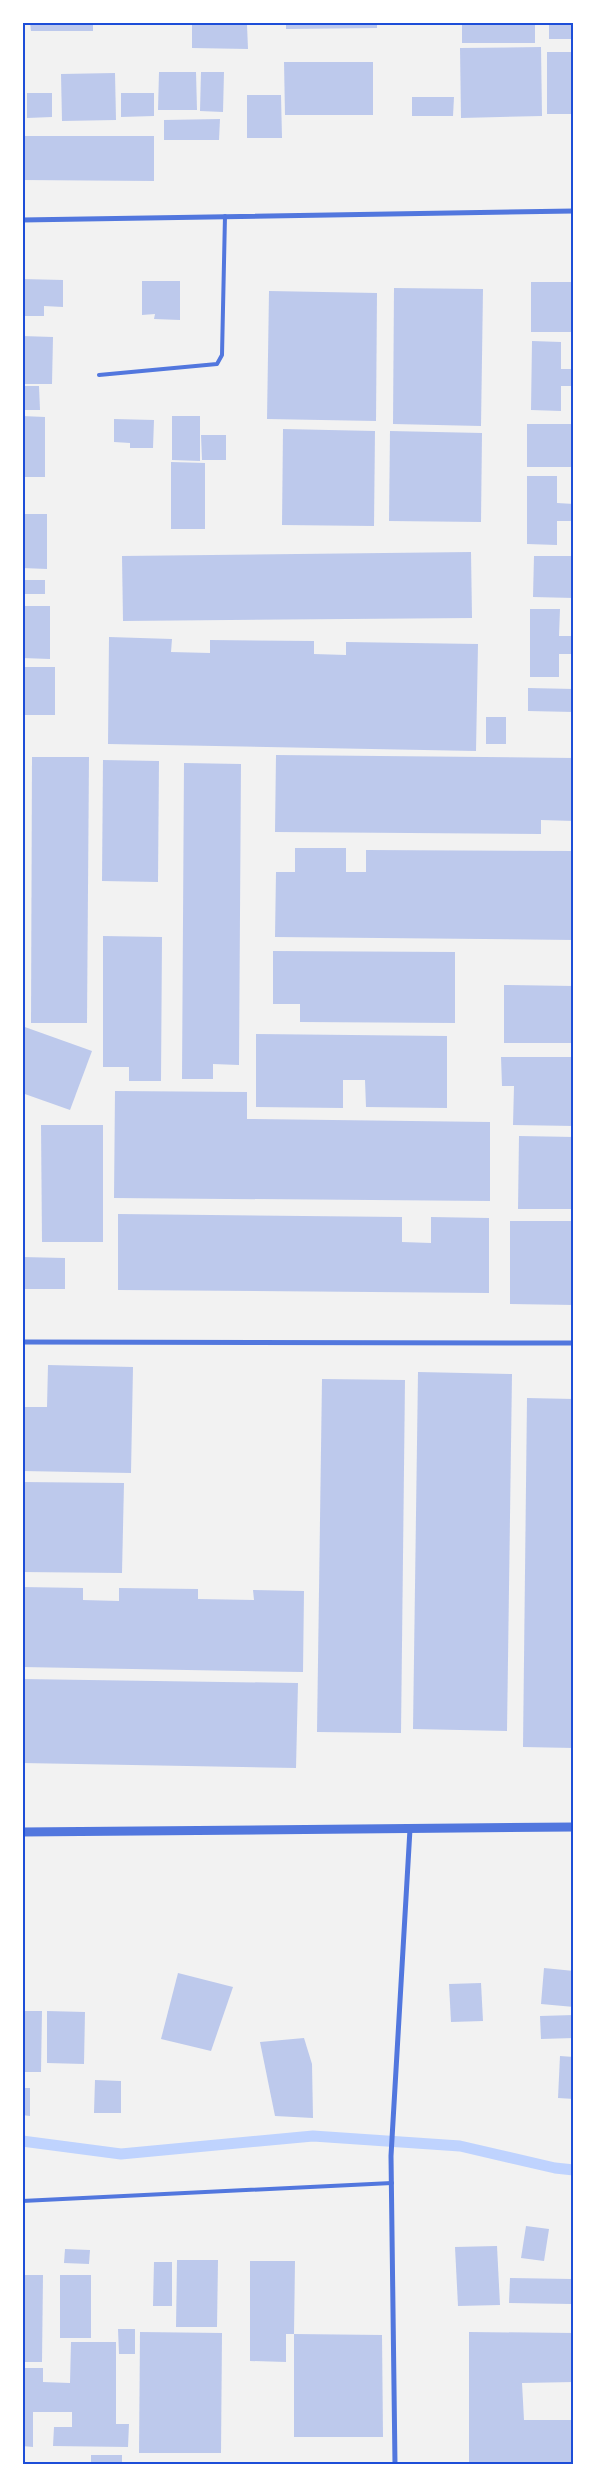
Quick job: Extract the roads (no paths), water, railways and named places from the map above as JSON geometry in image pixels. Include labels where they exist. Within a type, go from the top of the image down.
[{"type":"street","points":[[22,220],[574,211]]},
{"type":"street","points":[[22,1342],[574,1342]]},
{"type":"street","points":[[22,1832],[574,1828]]},
{"type":"street","points":[[395,2464],[391,2156],[410,1829]]},
{"type":"lane","points":[[99,375],[217,364],[222,355],[225,216]]},
{"type":"lane","points":[[22,2201],[392,2183]]},
{"type":"waterway","points":[[22,2141],[121,2154],[313,2136],[460,2146],[555,2168],[574,2170]]}]
